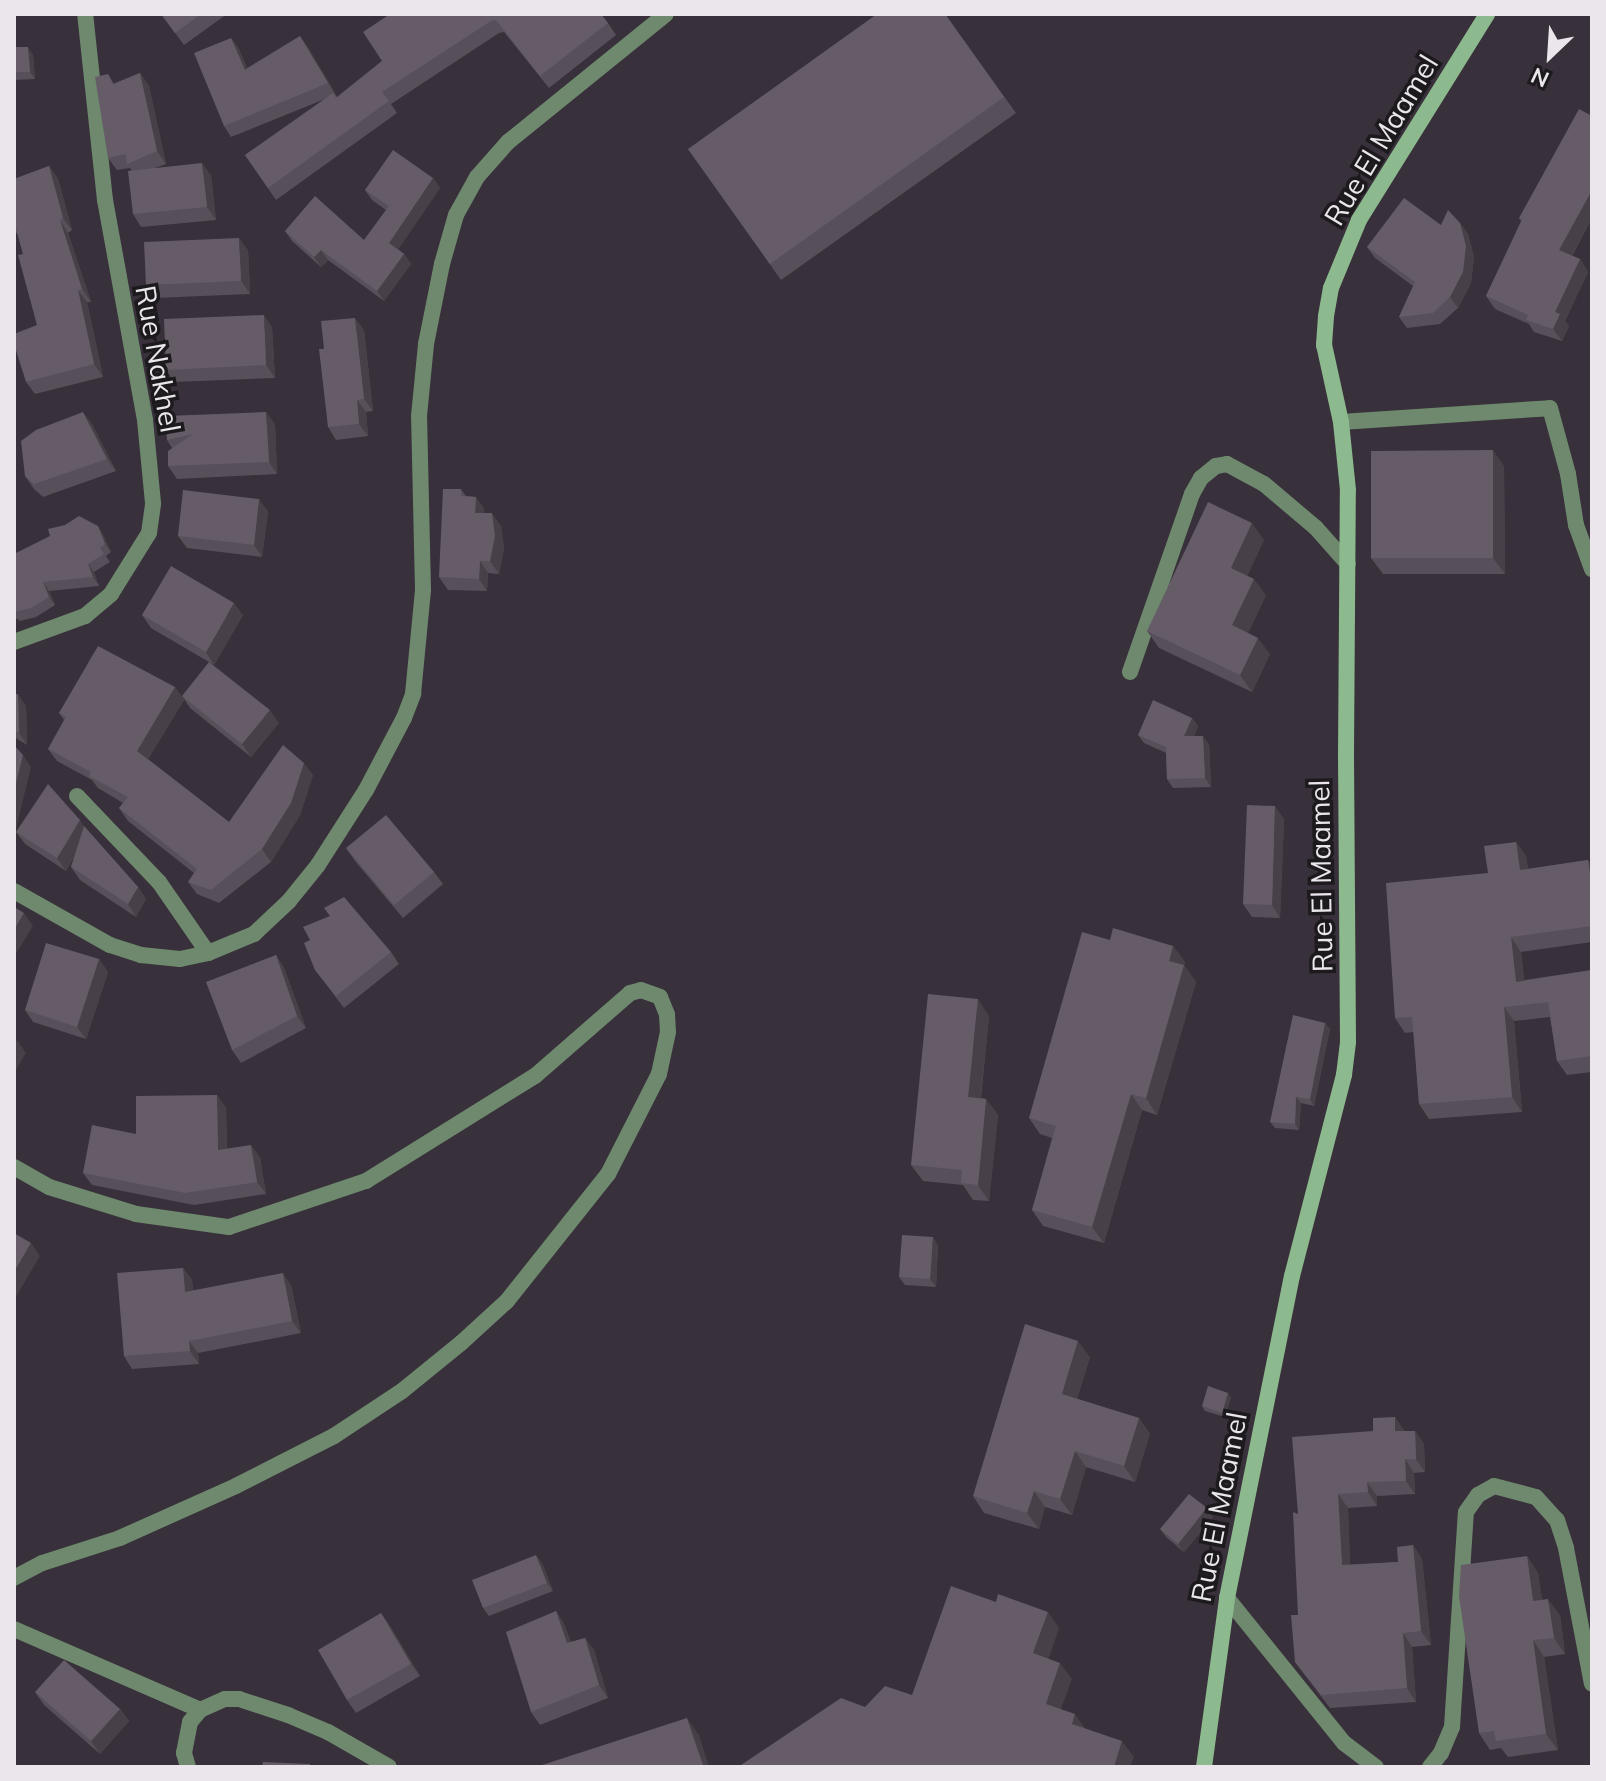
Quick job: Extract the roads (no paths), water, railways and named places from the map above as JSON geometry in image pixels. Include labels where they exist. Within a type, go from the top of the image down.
[{"type":"street","name":"Rue Nakhel","points":[[14,642],[85,616],[111,594],[149,533],[153,503],[145,420],[105,200],[85,14]]},
{"type":"street","points":[[14,891],[99,939],[141,955],[180,959],[208,953],[254,934],[289,901],[318,865],[366,790],[404,718],[413,694],[423,590],[419,416],[426,344],[442,264],[456,215],[477,177],[508,142],[666,14]]},
{"type":"street","name":"Rue El Maamel","points":[[1204,1767],[1227,1598],[1292,1276],[1344,1075],[1348,1042],[1348,490],[1341,422],[1324,345],[1331,288],[1359,220],[1388,169],[1487,14]]},
{"type":"street","points":[[1341,422],[1550,408],[1568,474],[1576,525],[1592,569]]},
{"type":"street","points":[[1130,672],[1192,494],[1201,478],[1216,466],[1227,464],[1264,484],[1316,528],[1348,564]]},
{"type":"street","points":[[77,796],[159,882],[208,953]]},
{"type":"street","points":[[14,1167],[49,1187],[136,1214],[229,1227],[366,1181],[535,1076],[630,993],[641,990],[660,997],[667,1014],[668,1032],[659,1074],[608,1174],[507,1301],[461,1343],[402,1391],[334,1436],[236,1486],[134,1532],[42,1563],[14,1578]]},
{"type":"street","points":[[1430,1767],[1441,1753],[1452,1727],[1466,1512],[1478,1495],[1494,1486],[1536,1497],[1557,1520],[1566,1548],[1592,1684]]},
{"type":"street","points":[[1227,1598],[1344,1743],[1376,1767]]},
{"type":"street","points":[[14,1629],[200,1710]]},
{"type":"street","points":[[188,1767],[184,1737],[200,1710],[225,1699],[252,1702],[328,1732],[389,1767]]}]
